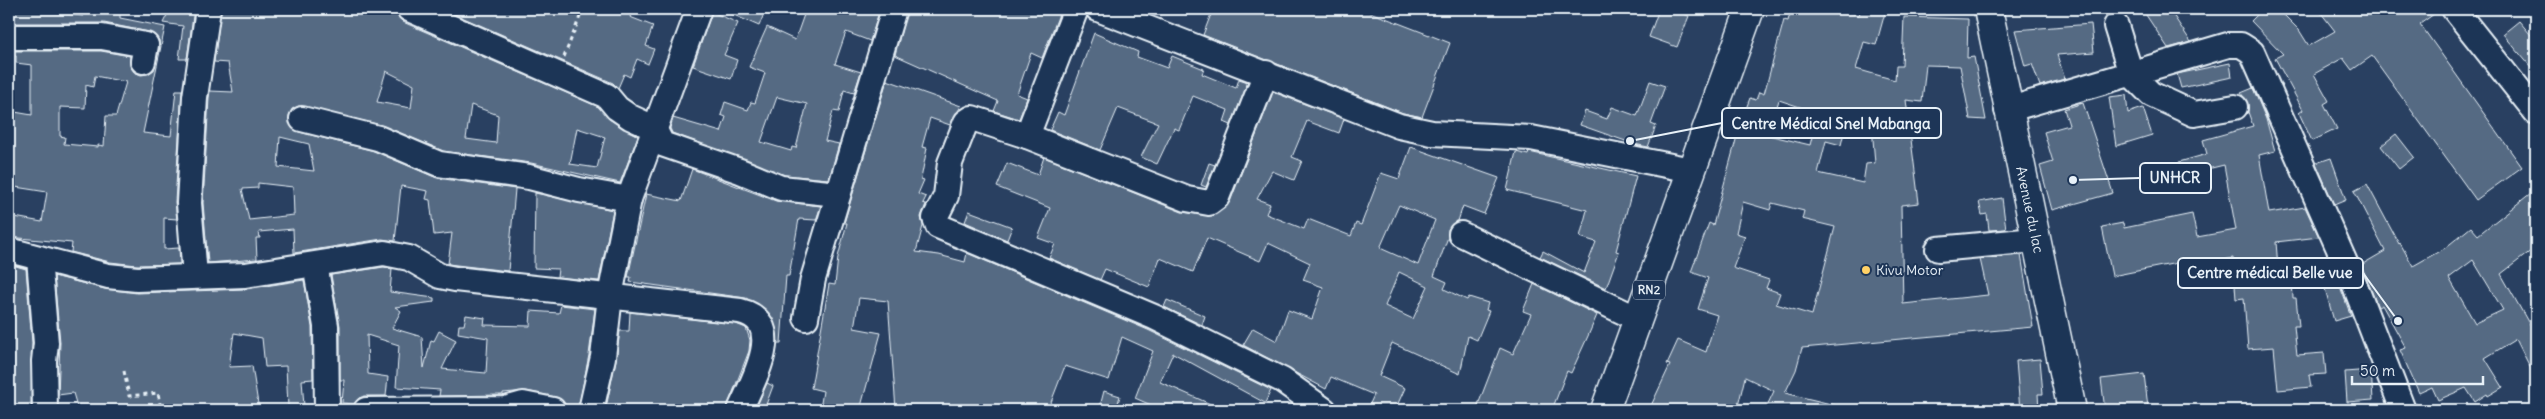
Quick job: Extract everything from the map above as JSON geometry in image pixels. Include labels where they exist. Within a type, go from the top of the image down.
[{"type":"main road","name":"RN2","points":[[1605,410],[1750,9]]},
{"type":"main road","name":"Avenue du lac","points":[[1988,9],[2007,110],[2072,410]]},
{"type":"street","points":[[591,410],[603,357],[610,296],[629,199],[699,9]]},
{"type":"street","points":[[806,318],[813,279],[894,9]]},
{"type":"street","points":[[1027,136],[1076,9]]},
{"type":"street","points":[[1098,9],[1399,126],[1432,133],[1531,138],[1692,170]]},
{"type":"street","points":[[2454,9],[2536,112]]},
{"type":"street","points":[[195,276],[189,203],[194,97],[204,10]]},
{"type":"street","points":[[412,10],[607,96],[617,108],[630,117],[654,128],[662,144],[740,171],[781,188],[838,194]]},
{"type":"street","points":[[2116,26],[2131,74],[2151,94],[2194,114],[2235,107]]},
{"type":"street","points":[[9,37],[102,37],[146,45],[143,61]]},
{"type":"street","points":[[2007,110],[2228,45],[2241,46],[2252,52],[2354,283],[2403,410]]},
{"type":"street","points":[[1266,73],[1217,197],[1209,203],[1187,199],[1027,136],[972,118],[966,122],[950,163],[946,196],[935,218],[938,226],[1154,317],[1282,380],[1324,410]]},
{"type":"street","points":[[302,119],[378,138],[439,164],[529,177],[579,190],[629,199]]},
{"type":"street","points":[[1461,234],[1638,319]]},
{"type":"street","points":[[1938,249],[2035,240]]},
{"type":"street","points":[[9,250],[122,278],[245,275],[315,265],[358,255],[394,254],[409,258],[440,276],[455,279],[753,314],[761,324],[765,350],[740,410]]},
{"type":"street","points":[[39,258],[46,343],[44,361],[45,410]]},
{"type":"street","points":[[315,265],[326,326],[326,410]]},
{"type":"street","points":[[366,410],[505,409],[523,404],[553,410]]},
{"type":"path","points":[[557,74],[583,9]]},
{"type":"path","points":[[124,371],[129,396],[158,392],[162,410]]},
{"type":"building","points":[[9,9],[45,9],[45,12],[83,16],[84,9],[120,9],[120,18],[165,27],[143,133],[171,136],[176,90],[182,90],[175,202],[177,219],[164,218],[164,249],[179,248],[180,264],[137,265],[110,262],[71,252],[72,243],[9,237],[9,216],[42,222],[47,192],[9,186],[9,111],[32,115],[32,65],[16,63],[16,56],[9,56],[9,51],[101,51],[130,56],[130,66],[134,72],[141,75],[148,74],[154,70],[160,47],[159,40],[149,32],[104,23],[9,23]],"holes":[[[95,76],[126,82],[116,116],[106,116],[104,146],[64,144],[65,137],[60,136],[60,107],[85,108],[86,85],[93,87]]]},
{"type":"building","points":[[170,9],[194,9],[187,59],[179,59],[183,26],[163,23]]},
{"type":"building","points":[[221,9],[396,9],[398,17],[403,22],[599,107],[609,119],[638,136],[620,183],[531,163],[443,151],[381,125],[299,106],[292,109],[289,116],[292,128],[299,132],[374,151],[437,178],[515,189],[508,271],[448,264],[452,233],[434,235],[430,200],[426,199],[428,191],[401,186],[395,241],[382,239],[294,253],[293,229],[259,232],[260,238],[256,238],[257,259],[208,263],[203,203],[210,91],[233,92],[228,63],[214,62]],"holes":[[[386,71],[414,85],[411,108],[377,102]],[[471,105],[498,115],[496,143],[466,139]],[[577,128],[605,137],[597,168],[570,164]],[[280,137],[309,144],[314,171],[278,167]],[[258,183],[293,187],[294,215],[249,220],[242,189],[258,188]]]},
{"type":"building","points":[[443,9],[633,9],[630,17],[653,26],[646,46],[654,49],[648,64],[637,59],[630,77],[624,74],[618,88],[613,83]]},
{"type":"building","points":[[720,9],[766,9],[759,26]]},
{"type":"building","points":[[806,9],[880,9],[870,41],[846,32],[835,64],[861,72],[854,93],[844,90],[839,112],[833,111],[825,141],[839,144],[829,179],[784,175],[672,133],[670,128],[673,118],[721,132],[726,117],[721,115],[725,102],[748,110],[751,102],[755,103],[765,73],[749,67],[767,27],[795,40]],"holes":[[[777,97],[807,104],[796,148],[792,147],[791,151],[761,142]]]},
{"type":"building","points":[[907,9],[1061,9],[1042,58],[1031,53],[1017,94],[1027,98],[1019,119],[994,111],[998,101],[895,55]]},
{"type":"building","points":[[1213,9],[1362,9],[1450,43],[1422,117],[1403,113],[1203,35]]},
{"type":"building","points":[[1659,9],[1680,9],[1679,12],[1689,16],[1677,47],[1649,37]]},
{"type":"building","points":[[1791,9],[1836,9],[1859,15],[1861,9],[1886,9],[1876,45],[1864,42],[1856,69],[1895,80],[1896,66],[1902,66],[1904,17],[1968,19],[1967,58],[1974,57],[1986,120],[1970,119],[1960,66],[1926,65],[1922,102],[1906,100],[1919,203],[1901,205],[1903,304],[1988,295],[1980,259],[2021,255],[2033,327],[1802,348],[1796,370],[1785,393],[1835,405],[1834,410],[1765,410],[1774,391],[1745,377],[1737,410],[1649,410],[1670,365],[1667,364],[1678,340],[1706,352],[1717,315],[1698,309],[1708,278],[1691,272],[1709,223],[1713,225],[1740,125],[1750,98],[1756,100],[1759,92],[1764,94],[1784,20],[1788,21]],"holes":[[[1779,100],[1818,113],[1810,145],[1768,135]],[[1847,120],[1872,127],[1875,163],[1866,164],[1863,183],[1818,173],[1826,141],[1841,145]],[[1743,202],[1770,210],[1772,203],[1804,211],[1802,219],[1835,227],[1812,315],[1776,304],[1780,293],[1766,288],[1769,280],[1733,268],[1745,236],[1736,233]]]},
{"type":"building","points":[[2142,9],[2169,9],[2191,42],[2168,48]]},
{"type":"building","points":[[2263,9],[2278,9],[2299,30],[2309,46],[2335,31],[2318,9],[2441,9],[2420,24],[2522,167],[2476,200],[2372,56],[2352,70],[2343,58],[2314,74],[2329,101],[2324,104],[2337,129],[2312,141],[2299,113],[2303,110],[2275,58],[2283,54],[2251,21]]},
{"type":"building","points":[[712,12],[738,23],[724,55],[737,60],[731,79],[693,66]]},
{"type":"building","points":[[2519,21],[2536,41],[2536,73],[2503,34]]},
{"type":"building","points":[[2091,24],[2094,52],[2057,55],[2065,79],[2040,86],[2032,64],[2025,66],[2015,30]]},
{"type":"building","points":[[1094,33],[1138,52],[1137,57],[1167,68],[1172,56],[1204,69],[1202,74],[1236,88],[1239,79],[1248,82],[1231,125],[1224,122],[1228,110],[1193,96],[1179,130],[1174,128],[1157,164],[1141,157],[1158,123],[1118,108],[1100,150],[1050,130],[1058,112],[1064,115]]},
{"type":"building","points":[[2230,63],[2232,77],[2181,88],[2177,74]]},
{"type":"building","points":[[887,80],[961,106],[950,125],[930,118],[922,147],[927,148],[921,179],[924,180],[918,194],[926,197],[923,203],[926,204],[921,217],[923,226],[916,252],[939,255],[965,262],[967,253],[1148,330],[1271,390],[1265,403],[1173,353],[1160,382],[1224,410],[1162,410],[1135,398],[1153,351],[1122,337],[1109,380],[1065,366],[1048,410],[954,410],[946,408],[935,410],[896,410],[888,301],[859,298],[854,328],[881,333],[860,410],[820,409],[823,391],[811,388],[829,284],[835,285],[838,257],[847,223],[844,223]]},
{"type":"building","points":[[1650,81],[1665,86],[1651,124],[1656,126],[1648,147],[1580,125],[1585,111],[1607,119],[1612,107],[1637,116]]},
{"type":"building","points":[[2253,88],[2266,119],[2275,151],[2259,155],[2269,213],[2305,207],[2319,237],[2276,242],[2279,280],[2292,279],[2293,298],[2296,298],[2299,326],[2294,326],[2297,355],[2324,353],[2326,374],[2309,375],[2311,387],[2278,390],[2274,347],[2248,349],[2244,298],[2236,299],[2233,258],[2199,265],[2203,284],[2182,288],[2177,263],[2112,276],[2102,227],[2123,223],[2124,228],[2192,214],[2197,237],[2236,230],[2224,165],[2183,175],[2179,162],[2207,154],[2203,140],[2253,126],[2248,112],[2248,104],[2241,93]]},
{"type":"building","points":[[1273,92],[1344,119],[1339,133],[1307,121],[1292,157],[1302,161],[1294,180],[1272,171],[1257,199],[1270,204],[1266,214],[1304,229],[1308,219],[1351,236],[1356,223],[1361,225],[1381,173],[1399,179],[1411,147],[1499,178],[1484,214],[1463,206],[1458,221],[1448,229],[1448,237],[1434,276],[1447,282],[1444,289],[1467,300],[1469,297],[1488,303],[1486,310],[1489,311],[1477,340],[1468,336],[1460,374],[1392,343],[1379,376],[1405,388],[1395,410],[1367,410],[1374,395],[1331,377],[1326,389],[1243,345],[1253,328],[1277,341],[1288,310],[1312,319],[1323,287],[1303,280],[1310,263],[1268,243],[1260,261],[1207,238],[1193,272],[1160,258],[1149,287],[1105,269],[1100,280],[1049,258],[1055,244],[1038,238],[1050,208],[997,187],[1007,163],[1038,175],[1044,157],[1182,212],[1213,216],[1230,202]],"holes":[[[1399,205],[1435,220],[1418,265],[1380,248]],[[1399,272],[1428,286],[1413,319],[1385,306]]]},
{"type":"building","points":[[2126,95],[2128,113],[2143,108],[2152,135],[2116,146],[2109,97]]},
{"type":"building","points":[[2083,103],[2113,193],[2052,210],[2040,166],[2053,162],[2044,132],[2069,125],[2064,109]]},
{"type":"building","points":[[2396,134],[2414,157],[2399,169],[2381,146]]},
{"type":"building","points":[[1516,152],[1528,155],[1529,152],[1636,176],[1616,251],[1619,252],[1606,288],[1540,257],[1543,251],[1584,273],[1596,242],[1580,237],[1587,210],[1507,190]]},
{"type":"building","points":[[2331,158],[2346,200],[2334,205],[2316,163]]},
{"type":"building","points":[[1209,163],[1215,165],[1206,187],[1201,185]]},
{"type":"building","points":[[692,169],[776,201],[821,206],[816,220],[799,219],[789,276],[786,276],[781,343],[778,343],[773,319],[765,309],[746,298],[630,282],[631,277],[628,277],[646,194],[681,201]]},
{"type":"building","points":[[2367,184],[2413,266],[2445,248],[2471,227],[2478,235],[2536,189],[2536,247],[2501,274],[2536,336],[2536,379],[2516,339],[2485,358],[2503,387],[2488,396],[2487,394],[2475,402],[2466,388],[2438,400],[2432,387],[2419,393],[2400,350],[2406,348],[2382,305],[2378,307],[2361,265],[2385,251],[2354,191]],"holes":[[[2473,260],[2503,310],[2475,323],[2449,278]]]},
{"type":"building","points":[[535,193],[613,210],[599,281],[557,277],[558,269],[534,268]]},
{"type":"building","points":[[2002,198],[2006,229],[1989,230],[1987,214],[1982,215],[1979,202]]},
{"type":"building","points":[[969,211],[1012,227],[1007,240],[965,222]]},
{"type":"building","points":[[9,264],[26,269],[32,343],[31,407],[9,409]]},
{"type":"building","points":[[384,267],[392,269],[390,292],[434,298],[434,302],[395,307],[401,311],[392,328],[422,337],[424,368],[431,340],[434,341],[439,331],[456,340],[442,369],[486,373],[488,338],[458,333],[459,325],[464,325],[466,315],[485,318],[484,325],[530,326],[531,311],[559,313],[561,305],[595,309],[589,355],[578,410],[566,410],[562,400],[556,397],[526,391],[503,393],[503,395],[439,396],[440,390],[396,387],[399,345],[367,335],[368,374],[388,377],[386,396],[365,396],[359,398],[354,404],[342,403],[344,380],[340,380],[340,326],[331,275]]},
{"type":"building","points":[[54,276],[105,289],[137,293],[246,289],[304,280],[312,327],[313,379],[302,380],[304,406],[288,407],[286,366],[265,367],[262,338],[234,333],[229,367],[252,366],[259,410],[189,410],[188,405],[158,404],[159,410],[78,410],[73,393],[58,395],[60,342]]},
{"type":"building","points":[[2338,281],[2351,316],[2334,321],[2324,285]]},
{"type":"building","points":[[1534,284],[1597,315],[1571,373],[1567,371],[1552,410],[1476,410],[1500,348],[1513,354],[1531,314],[1523,311]]},
{"type":"building","points":[[1167,300],[1205,316],[1202,325],[1164,307]]},
{"type":"building","points":[[630,312],[736,324],[746,328],[750,340],[749,351],[726,410],[613,410],[606,408],[620,331],[629,331]]},
{"type":"building","points":[[2040,359],[2043,394],[2038,394],[2039,410],[2020,410],[2016,361]]},
{"type":"building","points":[[2371,370],[2373,400],[2347,402],[2345,372]]},
{"type":"building","points":[[2144,374],[2148,407],[2105,410],[2101,379]]},
{"type":"building","points":[[767,383],[773,386],[764,410],[755,410]]},
{"type":"building","points":[[1104,391],[1120,396],[1116,410],[1099,410]]},
{"type":"place","name":"Centre Médical Snel Mabanga","points":[[1630,141]]},
{"type":"place","name":"UNHCR","points":[[2073,180]]},
{"type":"place","name":"Kivu Motor","points":[[1866,270]]},
{"type":"place","name":"Centre médical Belle vue","points":[[2398,321]]}]
